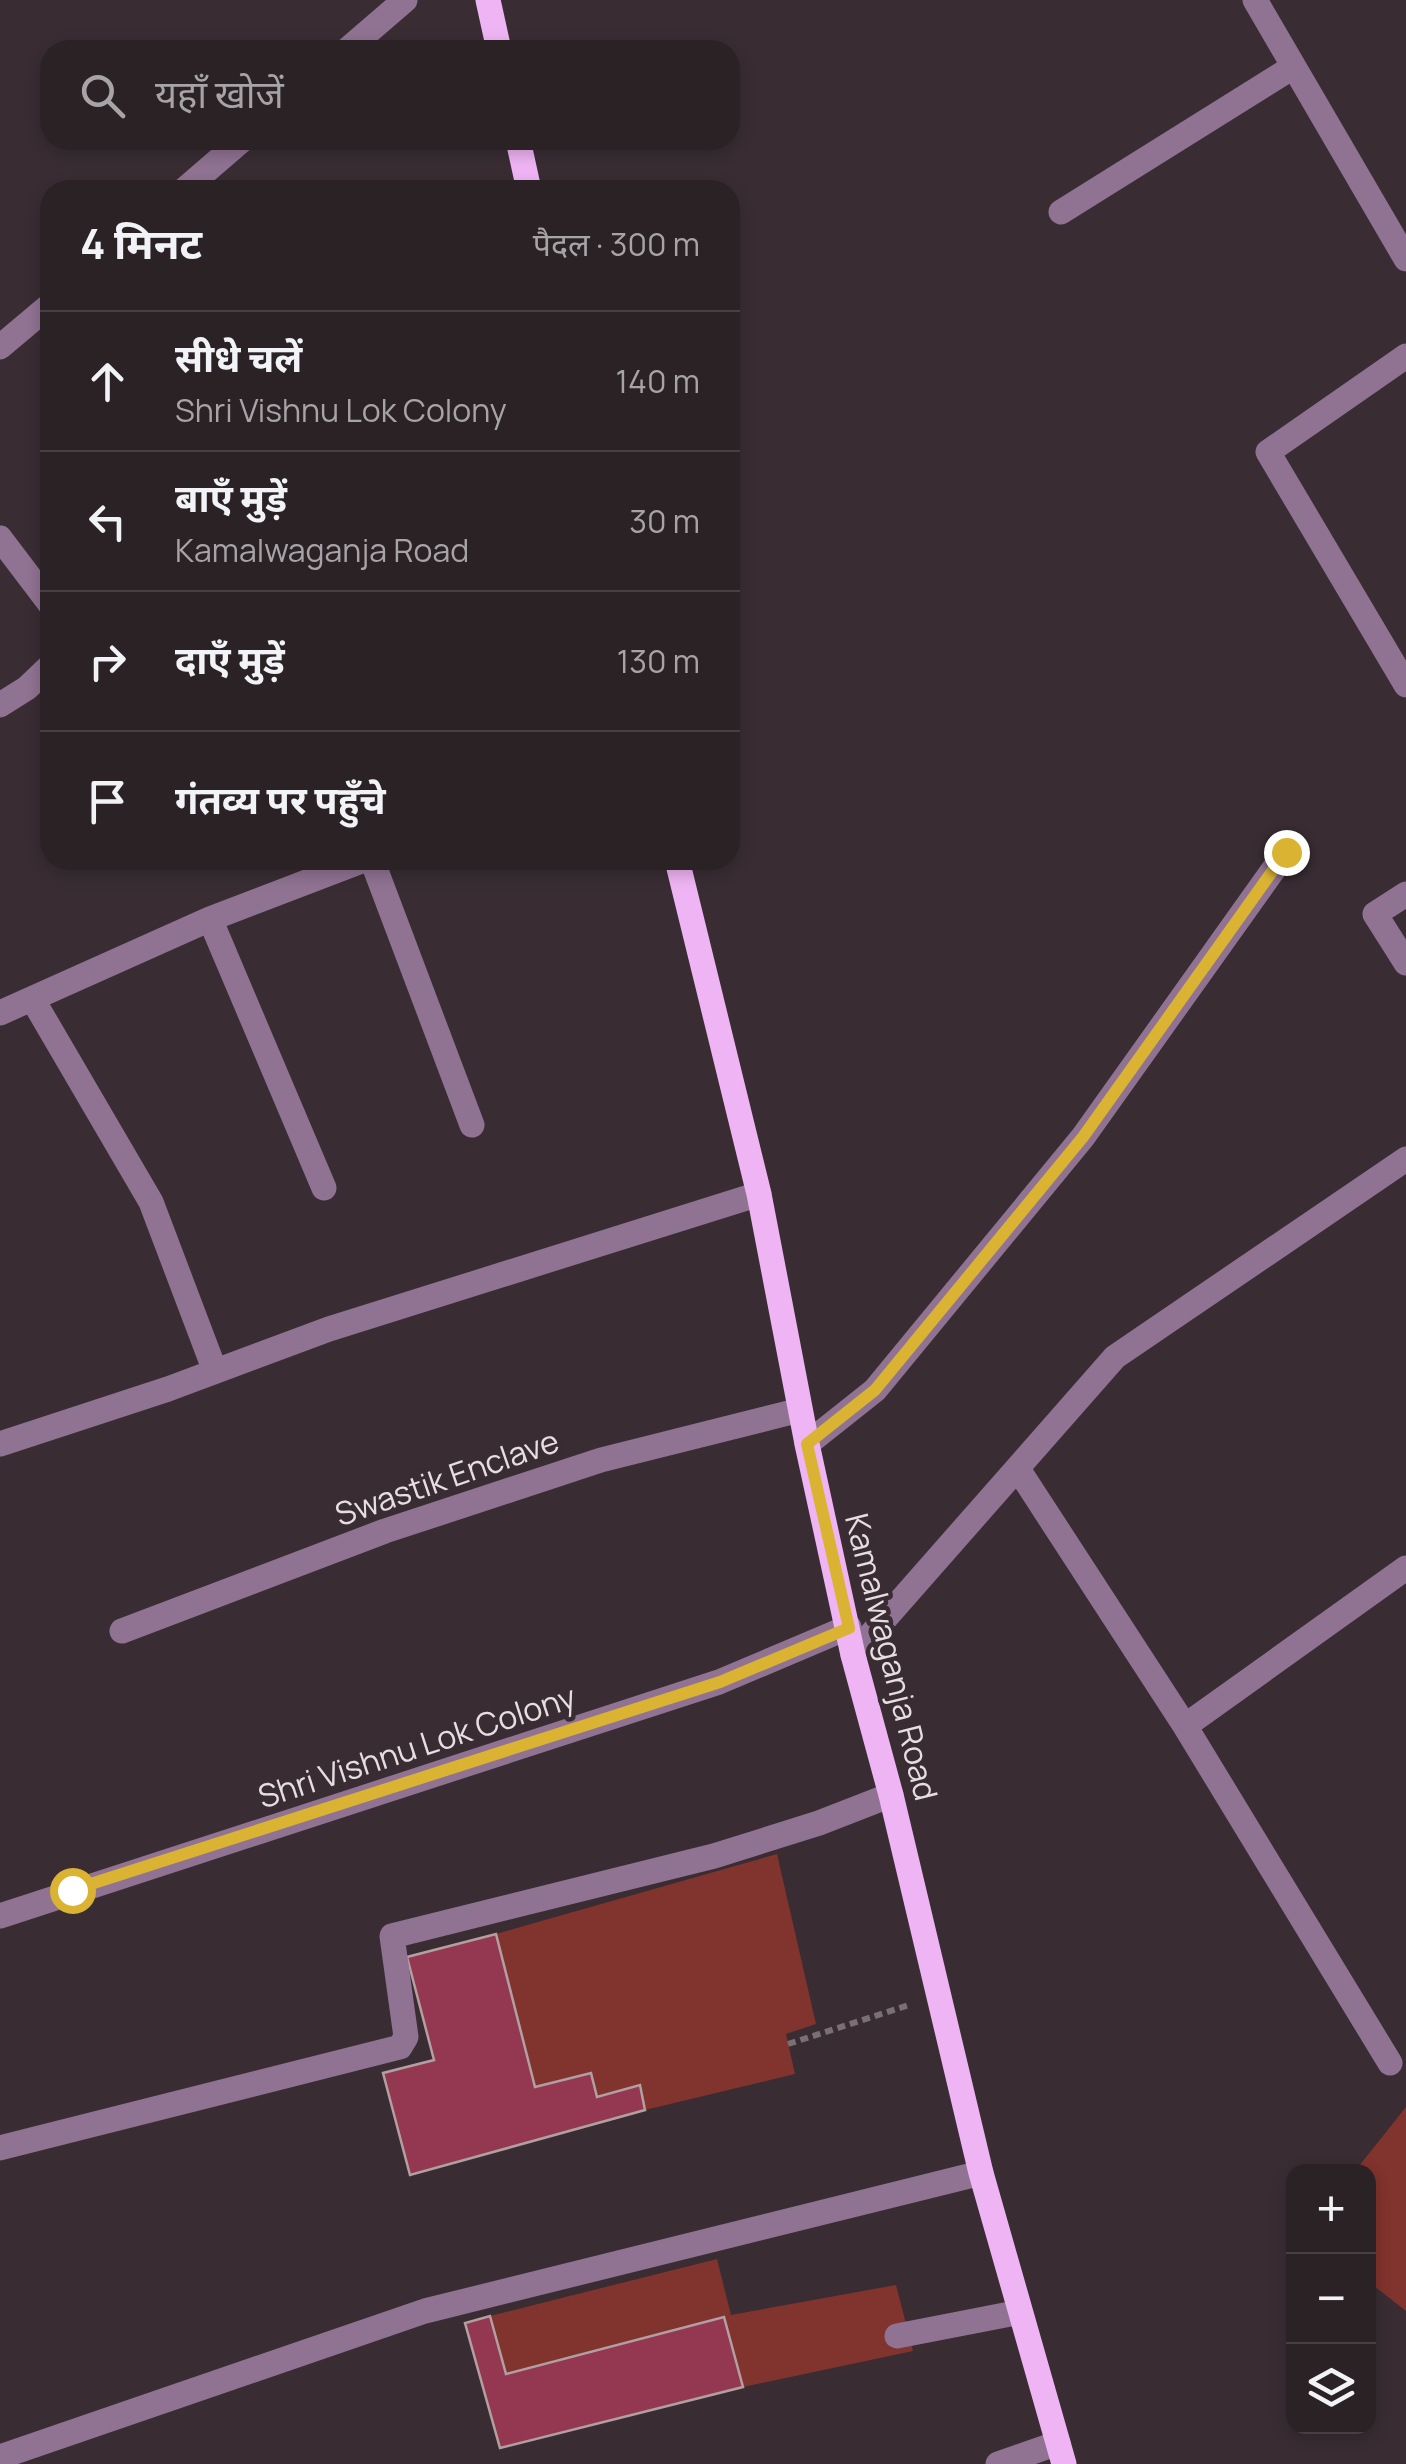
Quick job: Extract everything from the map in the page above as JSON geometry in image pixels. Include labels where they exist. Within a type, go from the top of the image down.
[{"type":"main road","points":[[488,0],[497,40]]},
{"type":"main road","points":[[520,150],[527,180]]},
{"type":"main road","name":"Kamalwaganja Road","points":[[679,870],[758,1194],[854,1655],[981,2173],[1060,2453]]},
{"type":"street","points":[[359,40],[405,0]]},
{"type":"street","points":[[1256,0],[1406,259]]},
{"type":"street","points":[[1061,212],[1292,66]]},
{"type":"street","points":[[196,180],[230,150]]},
{"type":"street","points":[[0,347],[40,313]]},
{"type":"street","points":[[1406,356],[1268,452],[1406,685]]},
{"type":"street","points":[[0,538],[40,591]]},
{"type":"street","points":[[0,705],[40,676]]},
{"type":"street","points":[[807,1444],[875,1390],[1083,1137],[1286,852]]},
{"type":"street","points":[[0,1013],[210,919],[338,870]]},
{"type":"street","points":[[376,870],[472,1125]]},
{"type":"street","points":[[1406,894],[1374,914],[1406,963]]},
{"type":"street","points":[[210,919],[324,1188]]},
{"type":"street","points":[[33,1000],[151,1202],[215,1371]]},
{"type":"street","points":[[854,1655],[1115,1357],[1406,1159]]},
{"type":"street","points":[[0,1444],[329,1329],[758,1194]]},
{"type":"street","name":"Swastik Enclave","points":[[122,1631],[385,1530],[565,1471],[800,1410]]},
{"type":"street","points":[[1018,1470],[1185,1726],[1390,2064]]},
{"type":"street","points":[[1185,1726],[1406,1568]]},
{"type":"street","name":"Shri Vishnu Lok Colony","points":[[0,1916],[720,1682],[849,1628]]},
{"type":"street","points":[[0,2148],[400,2047],[406,2037],[392,1936],[714,1856],[819,1823],[891,1794]]},
{"type":"street","points":[[0,2457],[425,2311],[981,2173]]},
{"type":"street","points":[[897,2336],[1020,2312]]},
{"type":"street","points":[[998,2464],[1060,2453]]},
{"type":"path","points":[[788,2044],[939,1995]]},
{"type":"shaded area","points":[[777,1854],[816,2024],[786,2034],[795,2074],[645,2110],[640,2086],[597,2097],[591,2073],[535,2087],[496,1934]]},
{"type":"shaded area","points":[[1406,2107],[1406,2311],[1376,2287],[1376,2164],[1361,2164]]},
{"type":"shaded area","points":[[717,2259],[731,2315],[896,2285],[913,2351],[743,2387],[724,2317],[506,2374],[490,2316]]},
{"type":"building","points":[[496,1934],[535,2087],[591,2073],[597,2097],[640,2085],[645,2110],[410,2175],[383,2073],[434,2060],[407,1957]]},
{"type":"building","points":[[490,2316],[506,2374],[724,2317],[743,2387],[500,2448],[465,2323]]},
{"type":"route","points":[[72,1890],[720,1682],[849,1628],[807,1444],[875,1390],[1083,1137],[1286,852]]}]
